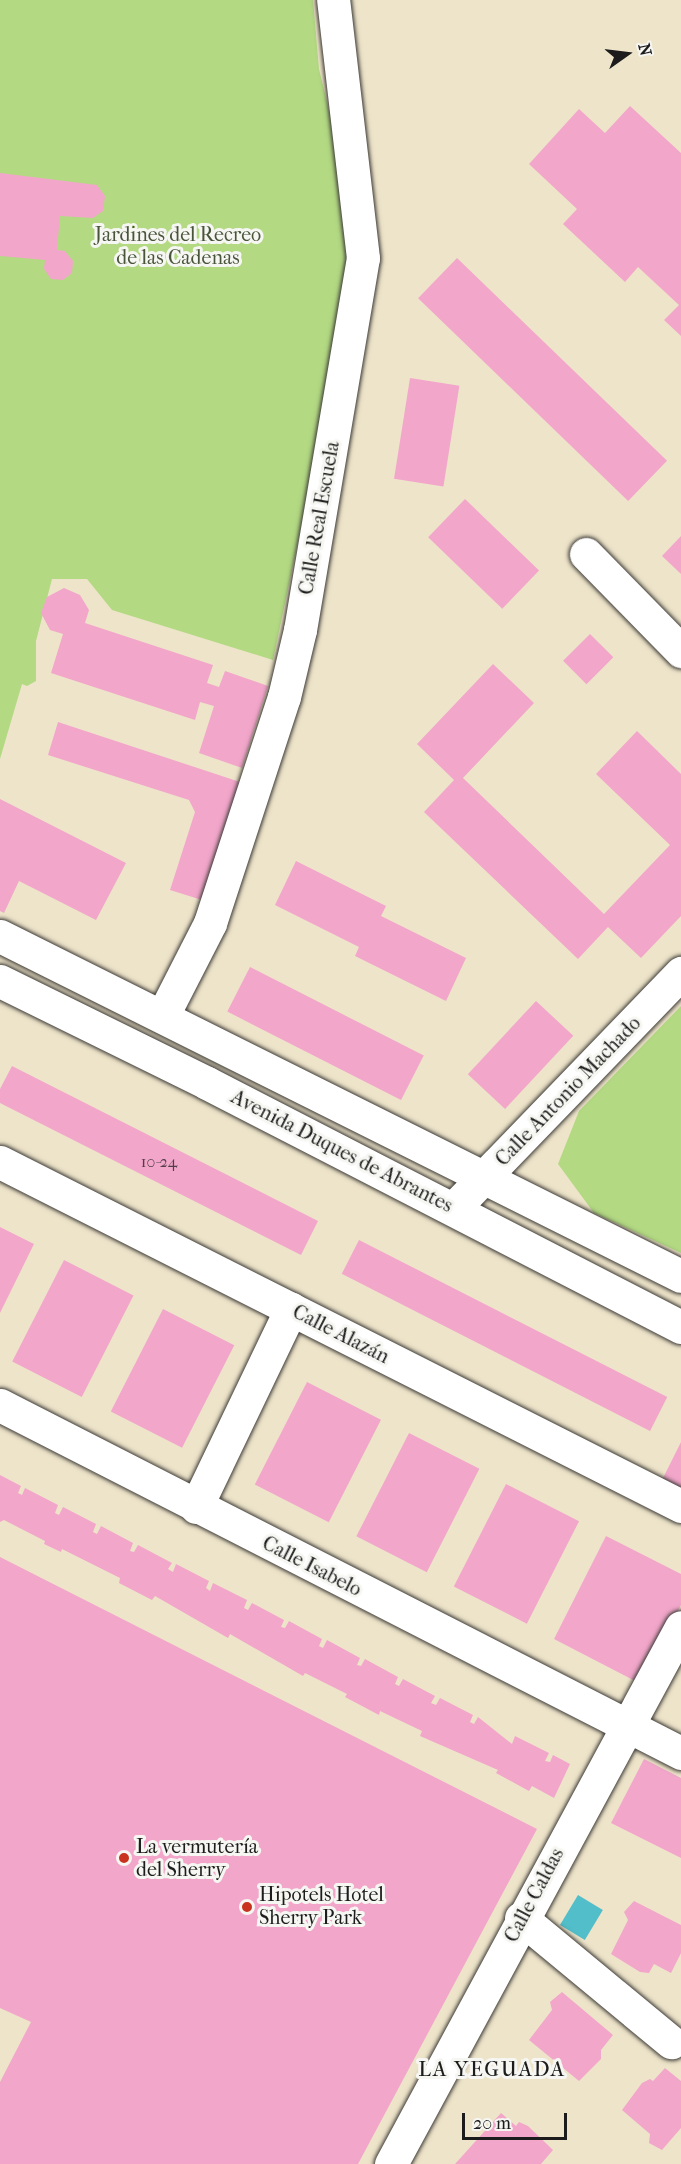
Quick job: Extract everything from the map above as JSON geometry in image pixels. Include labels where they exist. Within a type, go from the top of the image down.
[{"type":"street","name":"Calle Real Escuela","points":[[163,1015],[210,923],[285,697],[300,630],[363,258],[333,0]]},
{"type":"street","points":[[586,554],[681,651]]},
{"type":"street","name":"Avenida Duques de Abrantes","points":[[0,936],[163,1015],[681,1276]]},
{"type":"street","name":"Calle Antonio Machado","points":[[454,1209],[681,973]]},
{"type":"street","name":"Avenida Duques de Abrantes","points":[[0,981],[454,1209],[681,1327]]},
{"type":"street","name":"Calle Alazán","points":[[0,1162],[681,1506]]},
{"type":"street","points":[[196,1507],[291,1308]]},
{"type":"street","name":"Calle Isabelo","points":[[0,1405],[681,1754]]},
{"type":"street","name":"Calle Caldas","points":[[391,2164],[625,1725],[681,1627]]},
{"type":"street","points":[[521,1918],[671,2042]]},
{"type":"green space","name":"Jardines del Recreo de las Cadenas","points":[[0,0],[313,0],[319,69],[361,243],[273,660],[112,610],[87,579],[52,579],[36,641],[36,681],[27,686],[22,684],[0,759]]},
{"type":"green space","points":[[681,1006],[681,1253],[594,1213],[558,1164],[579,1111]]},
{"type":"water","points":[[578,1895],[603,1910],[585,1940],[560,1925]]},
{"type":"building","points":[[630,106],[681,153],[681,336],[664,320],[679,305],[638,267],[625,282],[563,224],[577,209],[529,164],[579,109],[605,133]]},
{"type":"building","points":[[0,173],[97,185],[105,196],[103,211],[93,218],[60,216],[57,250],[65,251],[73,261],[72,273],[63,280],[51,279],[44,269],[45,260],[0,256]]},
{"type":"building","points":[[457,258],[667,461],[628,501],[418,298]]},
{"type":"building","points":[[410,378],[459,386],[443,487],[394,479]]},
{"type":"building","points":[[465,499],[539,571],[502,609],[428,537]]},
{"type":"building","points":[[681,536],[681,574],[662,556]]},
{"type":"building","points":[[64,588],[80,595],[89,610],[85,623],[213,665],[207,683],[219,687],[225,671],[268,686],[242,768],[199,753],[214,706],[200,702],[195,720],[51,673],[63,634],[50,630],[41,613],[47,597]]},
{"type":"building","points":[[590,634],[613,657],[586,684],[563,661]]},
{"type":"building","points":[[493,664],[534,703],[463,778],[604,914],[670,845],[596,774],[637,731],[681,774],[681,916],[641,958],[608,927],[578,959],[424,812],[454,780],[417,744]]},
{"type":"building","points":[[58,722],[240,782],[202,900],[170,890],[195,812],[189,800],[48,755]]},
{"type":"building","points":[[0,799],[126,863],[96,920],[19,881],[4,913],[0,911]]},
{"type":"building","points":[[296,861],[386,906],[381,916],[466,958],[446,1001],[355,956],[359,947],[275,905]]},
{"type":"building","points":[[250,967],[424,1056],[401,1100],[227,1012]]},
{"type":"building","points":[[536,1001],[573,1036],[505,1109],[468,1074]]},
{"type":"building","points":[[12,1066],[318,1221],[301,1255],[0,1103],[0,1089]]},
{"type":"building","points":[[0,1227],[34,1244],[0,1313]]},
{"type":"building","points":[[359,1240],[667,1397],[650,1431],[342,1274]]},
{"type":"building","points":[[64,1260],[133,1295],[82,1397],[12,1362]]},
{"type":"building","points":[[163,1309],[234,1345],[182,1448],[111,1411]]},
{"type":"building","points":[[307,1382],[381,1420],[329,1522],[255,1484]]},
{"type":"building","points":[[409,1433],[479,1469],[427,1572],[356,1536]]},
{"type":"building","points":[[681,1442],[681,1490],[662,1480]]},
{"type":"building","points":[[0,1475],[21,1486],[18,1493],[22,1495],[25,1488],[58,1505],[55,1513],[59,1515],[63,1507],[96,1524],[93,1532],[97,1534],[101,1526],[133,1543],[130,1551],[134,1552],[138,1545],[172,1563],[168,1569],[173,1572],[176,1564],[209,1581],[206,1588],[210,1591],[213,1583],[247,1600],[244,1608],[248,1610],[252,1603],[284,1620],[281,1627],[285,1628],[289,1621],[322,1639],[319,1646],[323,1648],[327,1640],[360,1658],[357,1665],[361,1666],[365,1659],[398,1677],[395,1684],[399,1686],[403,1679],[435,1696],[431,1703],[436,1705],[440,1698],[473,1715],[470,1722],[474,1724],[478,1717],[512,1744],[515,1736],[549,1753],[545,1761],[550,1762],[553,1755],[570,1764],[554,1798],[532,1786],[529,1791],[496,1773],[498,1770],[420,1736],[422,1731],[380,1711],[379,1715],[345,1697],[347,1694],[305,1673],[303,1676],[230,1634],[228,1638],[155,1596],[152,1600],[119,1583],[120,1578],[62,1549],[61,1552],[44,1544],[45,1541],[4,1520],[0,1522]]},
{"type":"building","points":[[506,1484],[579,1521],[527,1624],[454,1586]]},
{"type":"building","points":[[606,1536],[681,1574],[681,1605],[641,1684],[554,1639]]},
{"type":"building","name":"Hipotels Hotel Sherry Park","points":[[0,1557],[537,1829],[358,2164],[0,2164],[0,2082],[31,2022],[0,2008]]},
{"type":"building","points":[[644,1759],[681,1778],[681,1858],[611,1823]]},
{"type":"building","points":[[634,1901],[681,1925],[681,1953],[671,1973],[654,1964],[649,1973],[640,1972],[611,1954],[628,1920],[624,1912]]},
{"type":"building","points":[[562,1992],[613,2035],[601,2050],[601,2059],[579,2081],[529,2040],[552,2010],[550,2002]]},
{"type":"building","points":[[665,2068],[681,2081],[681,2128],[662,2150],[649,2143],[650,2134],[622,2110],[642,2083],[650,2079],[653,2081]]},
{"type":"building","points":[[501,2113],[516,2126],[519,2122],[528,2126],[553,2150],[541,2164],[455,2164]]},
{"type":"place","name":"La vermutería del Sherry","points":[[124,1858]]},
{"type":"place","name":"Hipotels Hotel Sherry Park","points":[[247,1907]]},
{"type":"district","name":"LA YEGUADA","points":[[492,2069]]}]
